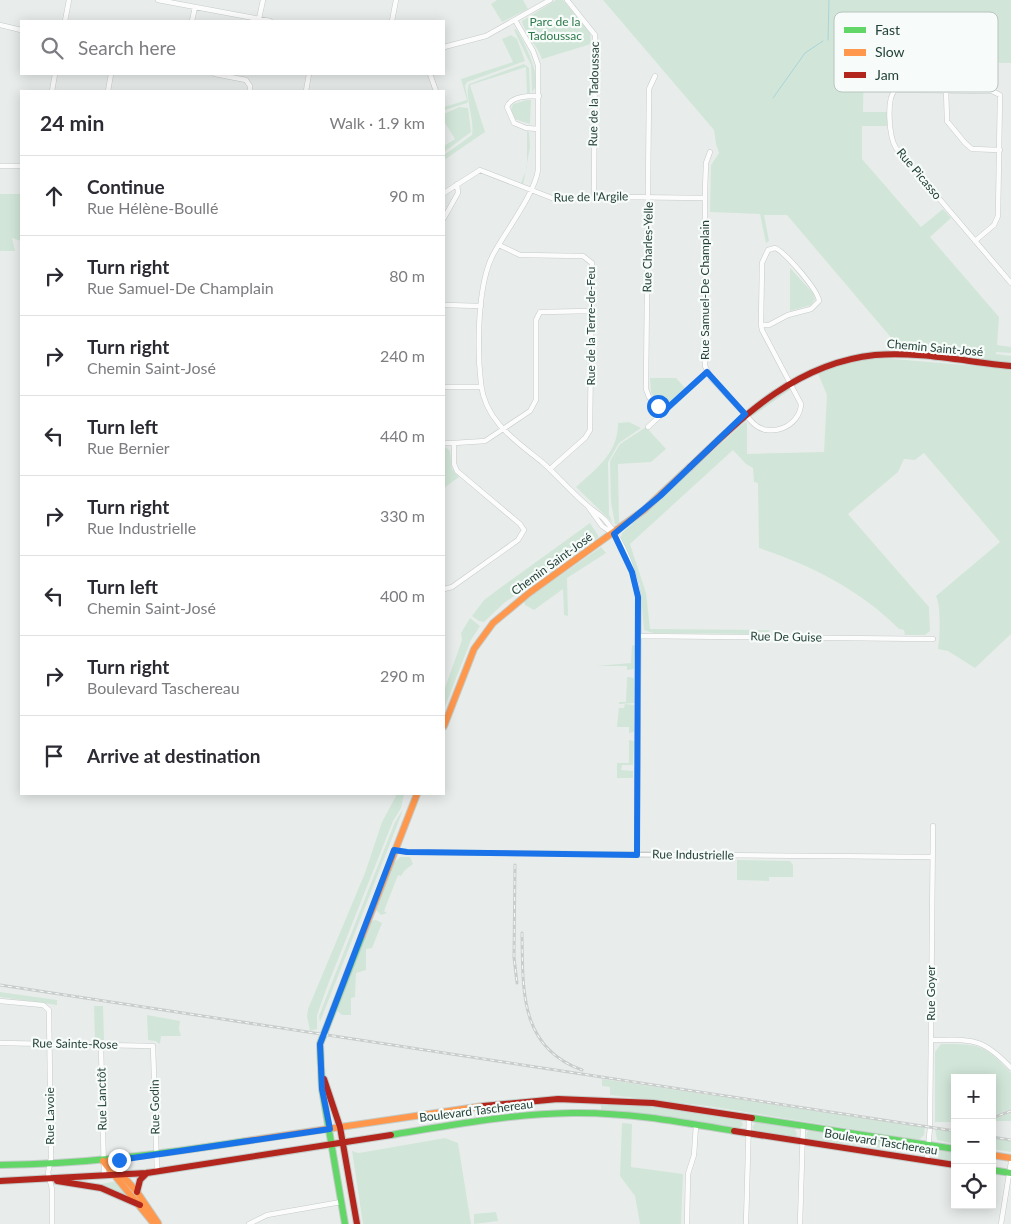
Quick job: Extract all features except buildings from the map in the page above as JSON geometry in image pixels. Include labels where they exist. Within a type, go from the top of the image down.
[{"type":"main road","name":"Chemin Saint-José","points":[[445,723],[472,653],[489,628],[518,602],[614,534],[660,496],[745,414],[790,381],[830,364],[876,355],[1011,366]]},
{"type":"main road","points":[[345,1224],[322,1089],[320,1047],[323,1032],[417,795]]},
{"type":"main road","points":[[321,1068],[340,1127],[357,1224]]},
{"type":"main road","points":[[596,1099],[596,1113]]},
{"type":"main road","name":"Boulevard Taschereau","points":[[0,1165],[106,1161],[155,1156],[508,1102],[596,1099],[654,1104],[749,1117],[951,1148]]},
{"type":"main road","points":[[508,1102],[510,1116]]},
{"type":"main road","name":"Boulevard Taschereau","points":[[0,1181],[50,1180],[104,1174],[147,1173],[510,1116],[596,1113],[747,1132],[951,1164]]},
{"type":"main road","points":[[421,1115],[424,1129]]},
{"type":"main road","points":[[996,1156],[1011,1158]]},
{"type":"main road","points":[[106,1161],[137,1192],[158,1224]]},
{"type":"main road","points":[[996,1171],[1010,1173]]},
{"type":"main road","points":[[118,1173],[154,1224]]},
{"type":"main road","points":[[137,1192],[140,1180],[147,1173]]},
{"type":"main road","points":[[50,1180],[102,1188],[140,1205]]},
{"type":"street","points":[[65,20],[69,0]]},
{"type":"street","points":[[158,0],[264,20]]},
{"type":"street","points":[[259,19],[263,0]]},
{"type":"street","points":[[392,20],[396,0]]},
{"type":"street","points":[[445,47],[482,38],[550,0]]},
{"type":"street","name":"Rue de la Tadoussac","points":[[567,0],[594,35],[594,198]]},
{"type":"street","points":[[192,20],[195,7]]},
{"type":"street","points":[[515,20],[536,58],[539,96],[537,173],[530,191],[499,245],[485,274],[481,306],[482,386],[489,410],[503,429],[550,469],[607,522],[637,586],[637,855]]},
{"type":"street","points":[[0,24],[20,30]]},
{"type":"street","points":[[52,90],[55,75]]},
{"type":"street","points":[[108,90],[111,75]]},
{"type":"street","points":[[220,75],[244,80],[249,84],[250,90]]},
{"type":"street","points":[[306,90],[310,75]]},
{"type":"street","points":[[430,75],[436,90]]},
{"type":"street","name":"Rue Charles-Yelle","points":[[655,76],[650,87],[646,389],[648,395],[663,412]]},
{"type":"street","name":"Rue Picasso","points":[[893,92],[890,99],[891,139],[896,148],[1011,283]]},
{"type":"street","points":[[946,92],[947,121],[964,143],[972,149],[1000,150]]},
{"type":"street","name":"Rue Picasso","points":[[975,241],[992,228],[998,220],[1001,100],[998,94],[994,92]]},
{"type":"street","points":[[538,129],[526,128],[514,123],[507,107],[511,101],[528,96],[539,96]]},
{"type":"street","name":"Rue Samuel-De Champlain","points":[[710,152],[706,163],[705,198],[704,357],[707,372],[745,414],[765,431],[793,422],[800,414],[801,404],[790,381]]},
{"type":"street","points":[[0,166],[20,166]]},
{"type":"street","name":"Rue de l'Argile","points":[[445,192],[477,171],[483,170],[530,191],[557,200],[648,197],[705,198]]},
{"type":"street","points":[[445,216],[458,193],[457,184]]},
{"type":"street","name":"Rue de la Terre-de-Feu","points":[[499,245],[520,255],[588,257],[592,265],[590,430],[585,438],[550,469]]},
{"type":"street","points":[[761,325],[769,325],[788,315],[811,309],[819,301],[816,292],[784,255],[775,248],[768,250],[762,260],[761,325],[763,334],[790,381]]},
{"type":"street","points":[[445,305],[481,306]]},
{"type":"street","points":[[445,443],[481,442],[530,411],[535,403],[538,314],[546,311],[592,311]]},
{"type":"street","points":[[648,427],[707,372]]},
{"type":"street","points":[[445,388],[482,386]]},
{"type":"street","points":[[445,589],[452,588],[518,540],[524,530],[520,524],[457,471],[454,464],[454,443]]},
{"type":"street","name":"Rue De Guise","points":[[638,636],[933,639]]},
{"type":"street","name":"Rue Goyer","points":[[927,1160],[931,1040],[933,826]]},
{"type":"street","name":"Rue Industrielle","points":[[394,850],[407,852],[637,855],[932,857]]},
{"type":"street","name":"Rue Lavoie","points":[[0,1001],[47,1006],[49,1010],[51,1158],[48,1164],[52,1189],[52,1224]]},
{"type":"street","points":[[931,1040],[980,1042],[994,1051],[1011,1068]]},
{"type":"street","name":"Rue Sainte-Rose","points":[[0,1043],[151,1045]]},
{"type":"street","name":"Rue Lanctôt","points":[[101,1045],[103,1153],[106,1161],[104,1174]]},
{"type":"street","name":"Rue Godin","points":[[151,1045],[155,1052],[155,1156],[157,1171]]},
{"type":"street","points":[[746,1224],[747,1132],[749,1117]]},
{"type":"street","points":[[687,1224],[688,1176],[694,1155],[696,1125]]},
{"type":"street","points":[[800,1224],[801,1140],[803,1126]]},
{"type":"street","points":[[1002,1224],[1008,1195],[1011,1162]]},
{"type":"street","points":[[250,1224],[267,1214],[341,1202]]},
{"type":"green space","points":[[497,0],[523,0],[528,9],[502,22],[491,4]]},
{"type":"green space","name":"Parc de la Tadoussac","points":[[556,0],[563,0],[590,32],[591,44],[542,59],[522,21]]},
{"type":"green space","points":[[603,0],[1011,0],[1011,63],[998,63],[998,12],[834,12],[834,92],[863,92],[863,112],[887,112],[887,126],[862,126],[862,159],[921,227],[943,209],[951,218],[930,237],[999,317],[997,345],[1011,347],[1011,353],[996,352],[996,354],[1011,356],[1011,363],[895,351],[899,347],[787,215],[764,215],[769,241],[766,243],[760,214],[710,212],[711,165],[719,153],[714,130]]},
{"type":"green space","points":[[516,29],[524,42],[535,71],[535,87],[532,92],[531,65],[514,30]]},
{"type":"green space","points":[[511,35],[517,39],[525,61],[467,82],[465,86],[468,101],[467,103],[445,110],[445,107],[467,100],[461,79],[513,62],[502,39]]},
{"type":"green space","points":[[524,64],[529,68],[530,93],[527,93],[526,67],[470,85],[485,132],[445,159],[445,154],[472,135],[473,129],[468,95],[469,84]]},
{"type":"green space","points":[[531,100],[530,124],[514,119],[511,109],[513,104]]},
{"type":"green space","points":[[459,107],[468,108],[471,132],[445,151],[445,145],[455,139],[445,123],[445,114]]},
{"type":"green space","points":[[527,131],[529,132],[530,147],[527,163]]},
{"type":"green space","points":[[526,171],[523,185],[521,183]]},
{"type":"green space","points":[[0,194],[20,194],[20,241],[12,238],[15,251],[0,251]]},
{"type":"green space","points":[[790,268],[813,293],[815,299],[811,305],[790,311]]},
{"type":"green space","points":[[882,358],[1011,369],[1011,634],[975,668],[948,651],[938,649],[940,629],[936,596],[1000,542],[924,453],[915,460],[904,459],[898,472],[848,514],[929,607],[930,631],[925,635],[905,635],[904,630],[899,629],[868,602],[834,580],[798,563],[759,548],[758,483],[754,482],[753,468],[746,464],[733,450],[630,544],[646,593],[650,629],[770,630],[767,634],[653,633],[644,630],[640,584],[621,538],[622,533],[744,423],[747,422],[747,454],[824,452],[827,395],[817,371],[853,361]]},
{"type":"green space","points":[[650,378],[676,378],[685,388],[668,403],[662,404],[651,393]]},
{"type":"green space","points":[[787,387],[791,389],[753,416],[754,411],[767,399]]},
{"type":"green space","points":[[629,422],[641,428],[619,443],[608,462],[609,515],[613,523],[576,487],[605,459],[614,443],[618,423]]},
{"type":"green space","points":[[646,427],[666,449],[651,462],[618,464],[619,524],[615,524],[611,502],[610,461],[620,444]]},
{"type":"green space","points":[[445,447],[450,451],[452,469],[459,477],[445,487]]},
{"type":"green space","points":[[590,523],[599,537],[504,603],[484,622],[472,616],[484,600]]},
{"type":"green space","points":[[601,547],[606,553],[567,578],[568,616],[564,615],[563,589],[534,610],[525,605],[524,601]]},
{"type":"green space","points":[[470,618],[480,626],[471,640],[445,706],[445,688],[462,640],[461,633]]},
{"type":"green space","points":[[632,645],[635,646],[634,669],[627,670],[627,666],[596,666],[631,663]]},
{"type":"green space","points":[[627,677],[634,678],[634,703],[619,704],[619,702],[626,702]]},
{"type":"green space","points":[[625,704],[634,705],[634,732],[629,733],[629,727],[617,727],[619,708],[624,708]]},
{"type":"green space","points":[[629,740],[634,741],[633,765],[622,765],[621,770],[633,771],[633,778],[617,778],[617,763],[629,763]]},
{"type":"green space","points":[[396,795],[404,795],[401,808],[393,821],[327,987],[317,1015],[317,1029],[310,1031],[307,1016],[308,1009],[365,873],[382,822]]},
{"type":"green space","points":[[403,809],[320,1022],[319,1016],[329,990],[395,822]]},
{"type":"green space","points":[[400,857],[410,857],[413,864],[401,876],[398,875],[384,911],[387,913],[381,915],[376,910],[394,863]]},
{"type":"green space","points":[[737,860],[790,861],[793,865],[793,877],[769,877],[769,881],[737,880]]},
{"type":"green space","points":[[376,920],[382,923],[372,948],[366,949],[366,970],[356,973],[355,997],[351,998],[351,1015],[342,1015],[336,1010],[371,921]]},
{"type":"green space","points":[[0,992],[57,1000],[57,1005],[0,997]]},
{"type":"green space","points":[[94,1006],[103,1006],[104,1040],[95,1040]]},
{"type":"green space","points":[[147,1015],[180,1021],[179,1029],[181,1036],[161,1036],[160,1044],[148,1040]]},
{"type":"green space","points":[[941,1044],[965,1044],[981,1048],[994,1056],[1011,1073],[1011,1109],[996,1115],[996,1074],[951,1074],[951,1122],[935,1122],[935,1052]]},
{"type":"green space","points":[[602,1079],[925,1127],[924,1135],[920,1139],[914,1139],[708,1106],[610,1095],[610,1087],[602,1086]]},
{"type":"green space","points":[[601,1104],[649,1106],[741,1120],[743,1125],[740,1128],[649,1115],[603,1111]]},
{"type":"green space","points":[[1011,1112],[1011,1121],[996,1121],[996,1118]]},
{"type":"green space","points":[[756,1122],[795,1128],[797,1135],[794,1137],[754,1130],[752,1127]]},
{"type":"green space","points":[[622,1123],[632,1124],[631,1167],[683,1174],[681,1224],[640,1224],[635,1196],[620,1176]]},
{"type":"green space","points":[[935,1129],[951,1131],[951,1143],[937,1140]]},
{"type":"green space","points":[[810,1130],[921,1147],[923,1150],[920,1153],[811,1139],[806,1137],[807,1132]]},
{"type":"green space","points":[[445,1138],[458,1143],[471,1224],[363,1224],[352,1151],[359,1153]]},
{"type":"green space","points":[[996,1139],[1011,1141],[1011,1152],[996,1150]]},
{"type":"green space","points":[[939,1151],[951,1152],[951,1160],[938,1158]]},
{"type":"green space","points":[[118,1181],[131,1198],[101,1184]]},
{"type":"green space","points":[[496,1212],[498,1221],[474,1224],[474,1214]]},
{"type":"waterway","points":[[828,40],[829,0]]},
{"type":"waterway","points":[[773,98],[805,53],[823,41]]},
{"type":"railway","points":[[515,865],[514,957],[517,983]]},
{"type":"railway","points":[[522,933],[525,995],[529,1014],[536,1032],[546,1047],[561,1060],[582,1070]]},
{"type":"railway","points":[[0,985],[951,1130]]},
{"type":"railway","points":[[996,1117],[1011,1111]]},
{"type":"railway","points":[[996,1138],[1011,1140]]},
{"type":"traffic: fast","points":[[345,1224],[322,1089],[320,1044],[362,936]]},
{"type":"traffic: fast","points":[[391,1135],[504,1118],[572,1113],[633,1116],[734,1131]]},
{"type":"traffic: fast","points":[[752,1118],[951,1148]]},
{"type":"traffic: fast","points":[[0,1165],[62,1163],[123,1158],[246,1141]]},
{"type":"traffic: fast","points":[[996,1171],[1011,1173]]},
{"type":"traffic: slow","points":[[445,723],[474,649],[493,623],[529,593],[644,510],[690,467]]},
{"type":"traffic: slow","points":[[362,936],[417,795]]},
{"type":"traffic: slow","points":[[246,1141],[483,1106]]},
{"type":"traffic: slow","points":[[996,1156],[1011,1158]]},
{"type":"traffic: slow","points":[[109,1160],[137,1192],[158,1223]]},
{"type":"traffic: slow","points":[[103,1161],[154,1224]]},
{"type":"traffic: jam","points":[[690,467],[731,429],[774,394],[796,380],[847,360],[875,355],[909,354],[1011,366]]},
{"type":"traffic: jam","points":[[324,1079],[340,1127],[357,1224]]},
{"type":"traffic: jam","points":[[483,1106],[558,1099],[653,1103],[752,1118]]},
{"type":"traffic: jam","points":[[734,1131],[951,1164]]},
{"type":"traffic: jam","points":[[0,1181],[147,1173],[391,1135]]},
{"type":"traffic: jam","points":[[137,1192],[140,1180],[147,1173]]},
{"type":"traffic: jam","points":[[57,1181],[101,1188],[140,1205]]},
{"type":"route","points":[[119,1160],[330,1129],[322,1089],[320,1044],[394,850],[407,852],[637,855],[638,597],[637,586],[632,572],[614,534],[660,496],[745,414],[707,372],[663,412],[658,406]]}]
